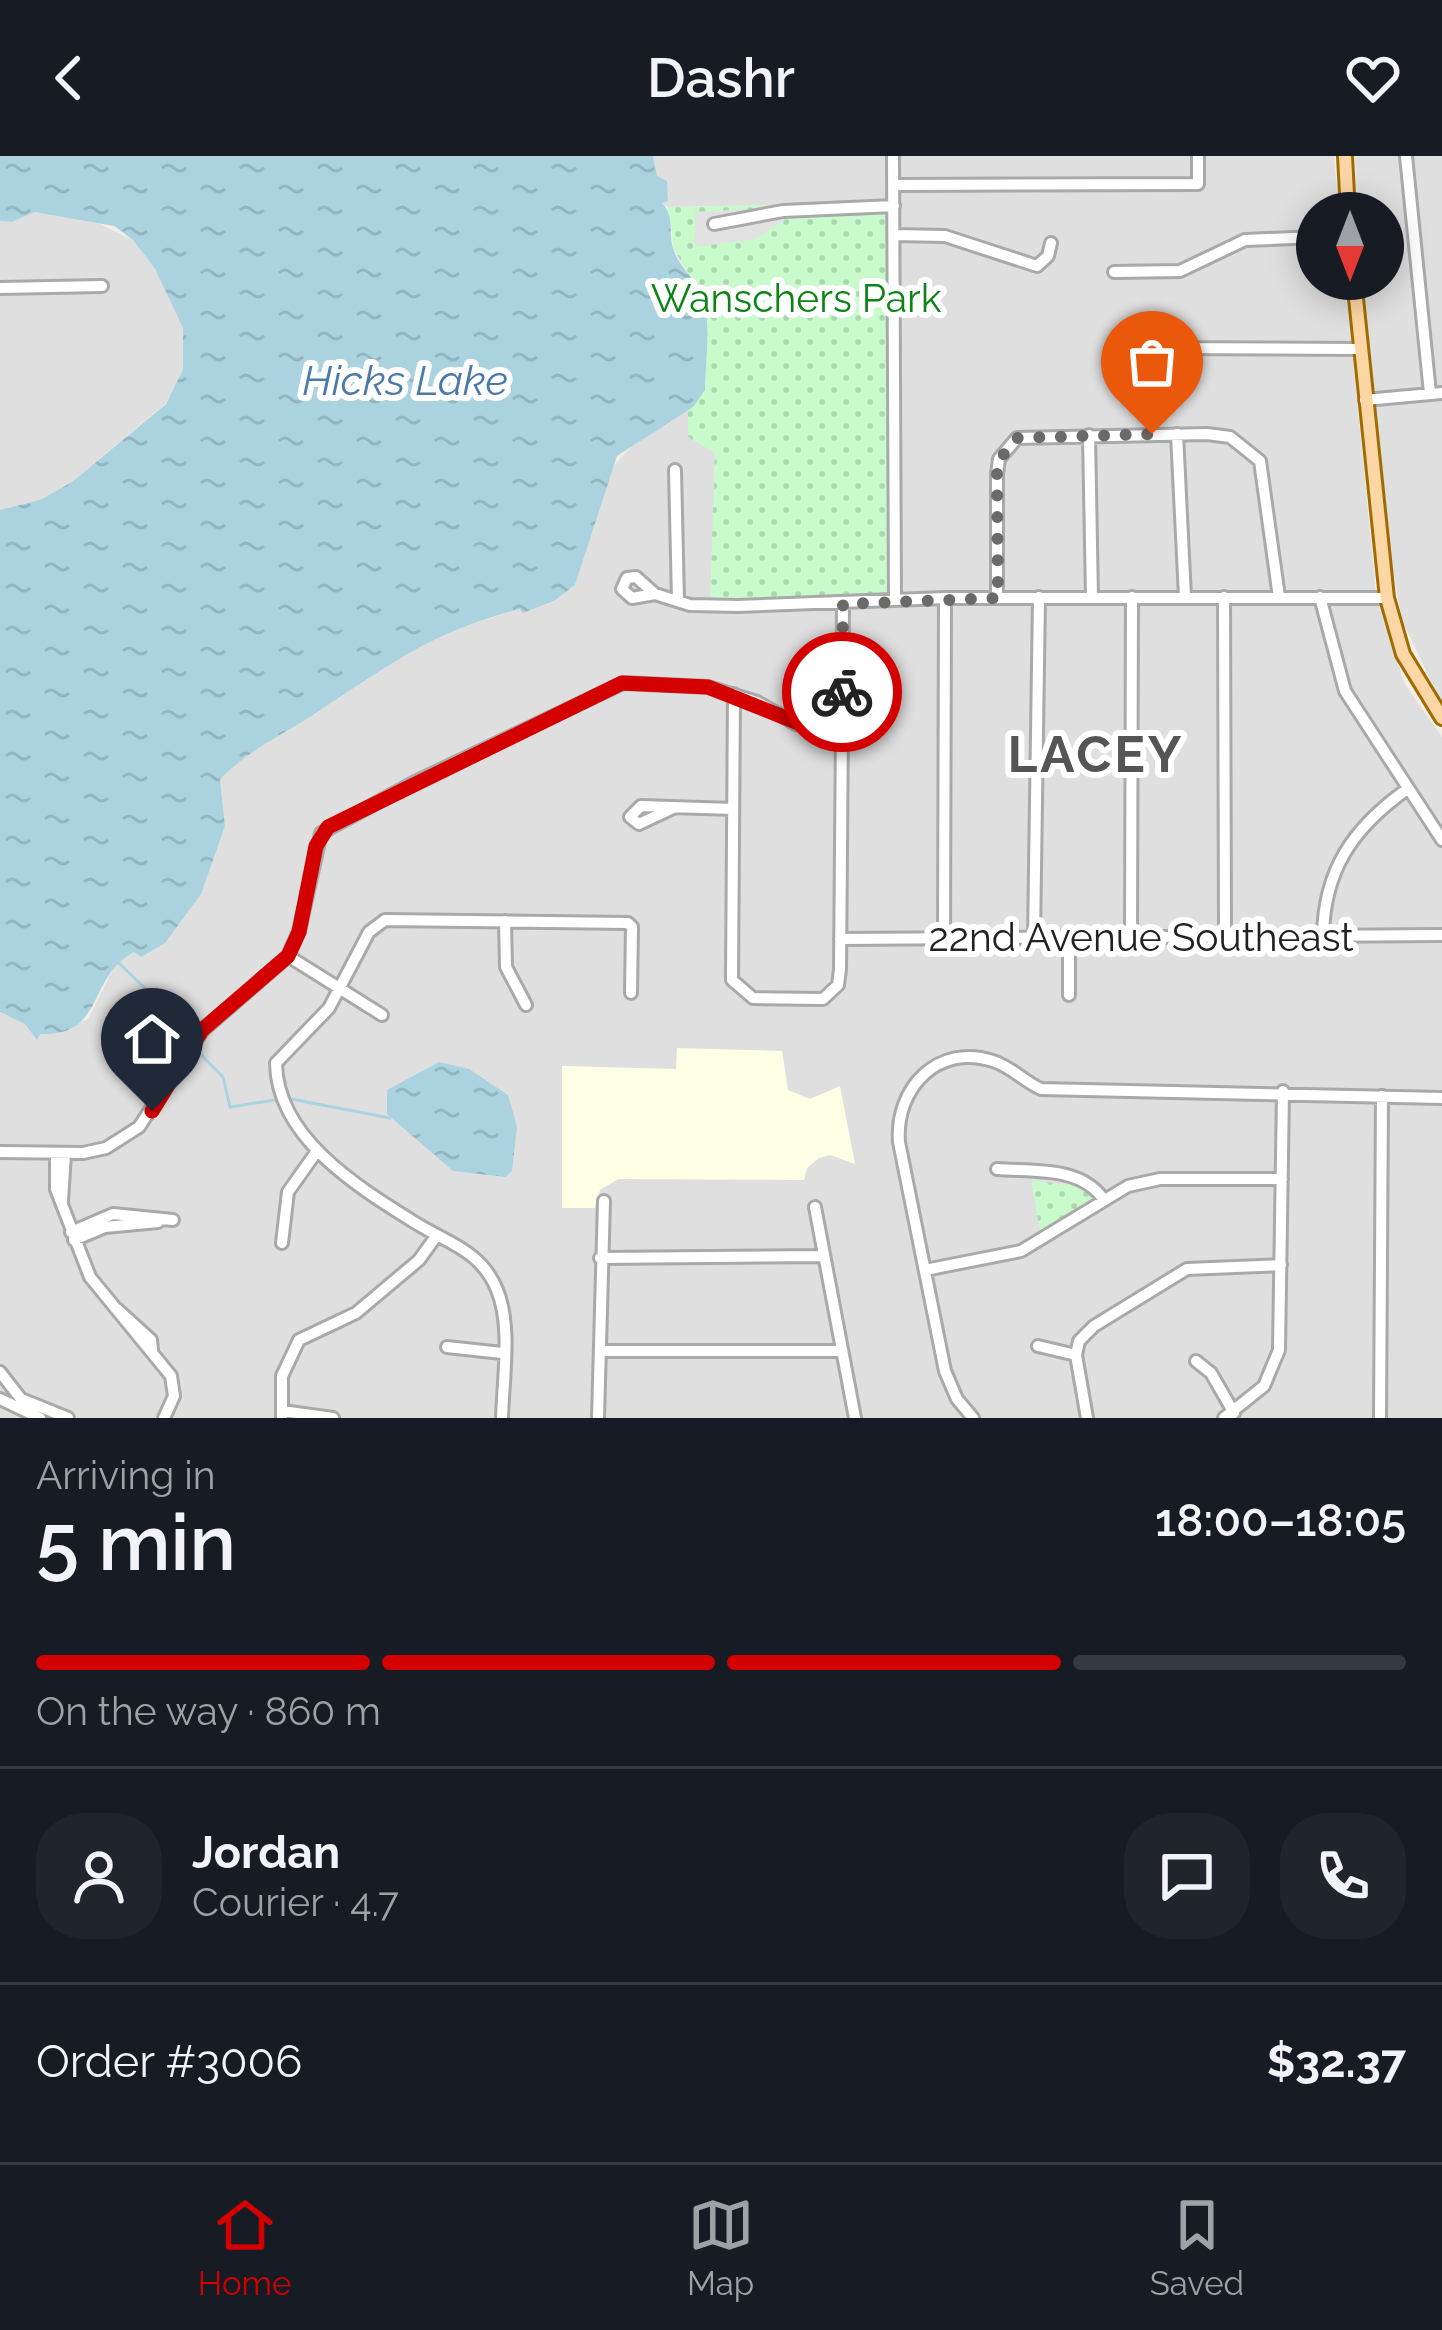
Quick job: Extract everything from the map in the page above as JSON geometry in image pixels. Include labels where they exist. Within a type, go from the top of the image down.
[{"type":"main road","points":[[1345,156],[1347,192]]},
{"type":"main road","points":[[1356,300],[1387,598],[1403,654],[1442,718]]},
{"type":"street","points":[[893,156],[895,601]]},
{"type":"street","points":[[895,185],[1198,184],[1198,156]]},
{"type":"street","points":[[1366,400],[1436,393],[1406,156]]},
{"type":"street","points":[[714,224],[783,212],[894,206]]},
{"type":"street","points":[[895,235],[944,236],[1030,266],[1048,256],[1051,243]]},
{"type":"street","points":[[1114,272],[1180,271],[1245,240],[1296,238]]},
{"type":"street","points":[[0,288],[102,286]]},
{"type":"street","points":[[1154,348],[1361,349]]},
{"type":"street","points":[[1089,434],[1092,598]]},
{"type":"street","points":[[998,598],[999,460],[1017,438],[1089,434],[1230,437],[1260,461],[1280,597]]},
{"type":"street","points":[[1177,434],[1185,597]]},
{"type":"street","points":[[675,470],[678,600]]},
{"type":"street","points":[[655,594],[722,606],[945,598],[1387,598]]},
{"type":"street","points":[[1131,938],[1132,597]]},
{"type":"street","points":[[1224,597],[1225,937]]},
{"type":"street","points":[[1320,597],[1346,691],[1442,840]]},
{"type":"street","points":[[944,938],[945,598]]},
{"type":"street","points":[[1034,938],[1039,598]]},
{"type":"street","points":[[734,694],[732,980],[753,998],[796,1000],[832,994],[840,969],[843,604]]},
{"type":"street","points":[[0,1152],[60,1154],[106,1148],[139,1127],[202,1030],[288,956],[299,932],[316,846],[328,827],[613,686],[681,684],[734,694],[796,724],[842,732]]},
{"type":"street","points":[[1323,936],[1323,905],[1349,841],[1406,790]]},
{"type":"street","points":[[673,808],[733,809]]},
{"type":"street","points":[[505,921],[506,968],[526,1005]]},
{"type":"street","points":[[502,1418],[503,1313],[493,1279],[478,1259],[317,1150],[284,1108],[276,1063],[341,992],[374,925],[628,922],[632,927],[631,993]]},
{"type":"street","name":"22nd Avenue Southeast","points":[[840,939],[1442,935]]},
{"type":"street","points":[[1069,938],[1069,995]]},
{"type":"street","points":[[288,956],[382,1015]]},
{"type":"street","points":[[973,1418],[950,1388],[899,1117],[908,1091],[926,1071],[964,1057],[1002,1064],[1041,1089],[1283,1091],[1442,1099]]},
{"type":"street","points":[[1196,1361],[1211,1373],[1229,1415],[1264,1386],[1275,1365],[1283,1091]]},
{"type":"street","points":[[1380,1418],[1382,1096]]},
{"type":"street","points":[[282,1243],[288,1192],[317,1150]]},
{"type":"street","points":[[60,1154],[61,1204],[90,1277],[151,1340],[152,1350],[175,1386],[164,1418]]},
{"type":"street","points":[[998,1168],[1075,1176],[1093,1184],[1104,1200]]},
{"type":"street","points":[[925,1270],[1021,1251],[1128,1186],[1160,1179],[1282,1179]]},
{"type":"street","points":[[598,1418],[604,1201]]},
{"type":"street","points":[[814,1207],[854,1418]]},
{"type":"street","points":[[113,1214],[173,1220],[117,1225],[72,1236],[113,1214]]},
{"type":"street","points":[[333,1418],[282,1415],[282,1376],[299,1340],[356,1313],[419,1260],[437,1235]]},
{"type":"street","points":[[600,1258],[823,1256]]},
{"type":"street","points":[[1087,1418],[1076,1355],[1078,1341],[1094,1326],[1187,1269],[1281,1265]]},
{"type":"street","points":[[1037,1346],[1076,1355]]},
{"type":"street","points":[[447,1348],[502,1353]]},
{"type":"street","points":[[600,1351],[842,1352]]},
{"type":"street","points":[[0,1372],[21,1399],[68,1418]]},
{"type":"street","points":[[0,1399],[40,1418]]},
{"type":"shaded area","points":[[653,156],[890,156],[891,203],[667,207],[661,202]]},
{"type":"shaded area","points":[[900,156],[1334,156],[1337,192],[1296,192],[1296,300],[1347,300],[1376,592],[1404,683],[1442,737],[1442,1418],[0,1418],[0,1012],[48,1034],[88,1019],[117,961],[134,952],[208,869],[225,826],[220,779],[251,746],[333,702],[434,635],[521,609],[524,613],[554,601],[575,585],[610,470],[638,439],[688,407],[688,437],[891,315],[901,315]]},
{"type":"shaded area","points":[[1355,156],[1442,156],[1442,705],[1402,620],[1392,565],[1365,300],[1404,300],[1404,192],[1357,192]]},
{"type":"shaded area","points":[[786,207],[785,220],[755,239],[695,247],[695,212]]},
{"type":"shaded area","points":[[35,212],[89,219],[133,240],[155,269],[183,328],[183,369],[166,403],[72,482],[40,500],[0,510],[0,221],[12,222]]},
{"type":"shaded area","points":[[677,1048],[782,1051],[788,1090],[810,1099],[840,1086],[855,1164],[830,1155],[819,1158],[807,1168],[804,1180],[618,1179],[600,1190],[595,1208],[562,1208],[562,1066],[676,1069]]},
{"type":"green space","name":"Wanschers Park","points":[[891,203],[890,600],[710,602],[715,453],[688,437],[688,407],[705,390],[702,356],[707,338],[701,294],[674,250],[668,207]]},
{"type":"green space","points":[[1031,1180],[1083,1187],[1094,1203],[1041,1237]]},
{"type":"water","name":"Hicks Lake","points":[[0,156],[653,156],[657,176],[667,181],[668,201],[662,203],[670,218],[673,248],[702,296],[707,330],[705,390],[693,407],[617,456],[575,585],[554,601],[523,613],[520,609],[488,618],[414,650],[232,768],[220,779],[225,826],[201,894],[165,943],[141,957],[134,952],[119,963],[76,1026],[40,1034],[37,1040],[25,1024],[0,1012],[0,510],[40,500],[72,482],[166,404],[183,369],[183,328],[155,269],[133,240],[114,226],[35,212],[12,222],[0,221]]},
{"type":"water","points":[[439,1062],[469,1069],[508,1095],[517,1127],[512,1171],[505,1177],[453,1171],[387,1114],[387,1090]]},
{"type":"waterway","points":[[118,962],[164,1007],[186,1041]]},
{"type":"waterway","points":[[196,1050],[223,1077],[230,1107],[275,1100]]},
{"type":"waterway","points":[[291,1099],[390,1118]]},
{"type":"way so far","points":[[842,692],[843,604],[998,598],[997,474],[999,460],[1017,438],[1152,434]]},
{"type":"district","name":"LACEY","points":[[1096,754]]},
{"type":"route","points":[[152,1111],[202,1030],[288,956],[299,932],[316,846],[328,827],[622,683],[708,687],[757,702],[821,732],[842,732],[842,692]]}]
